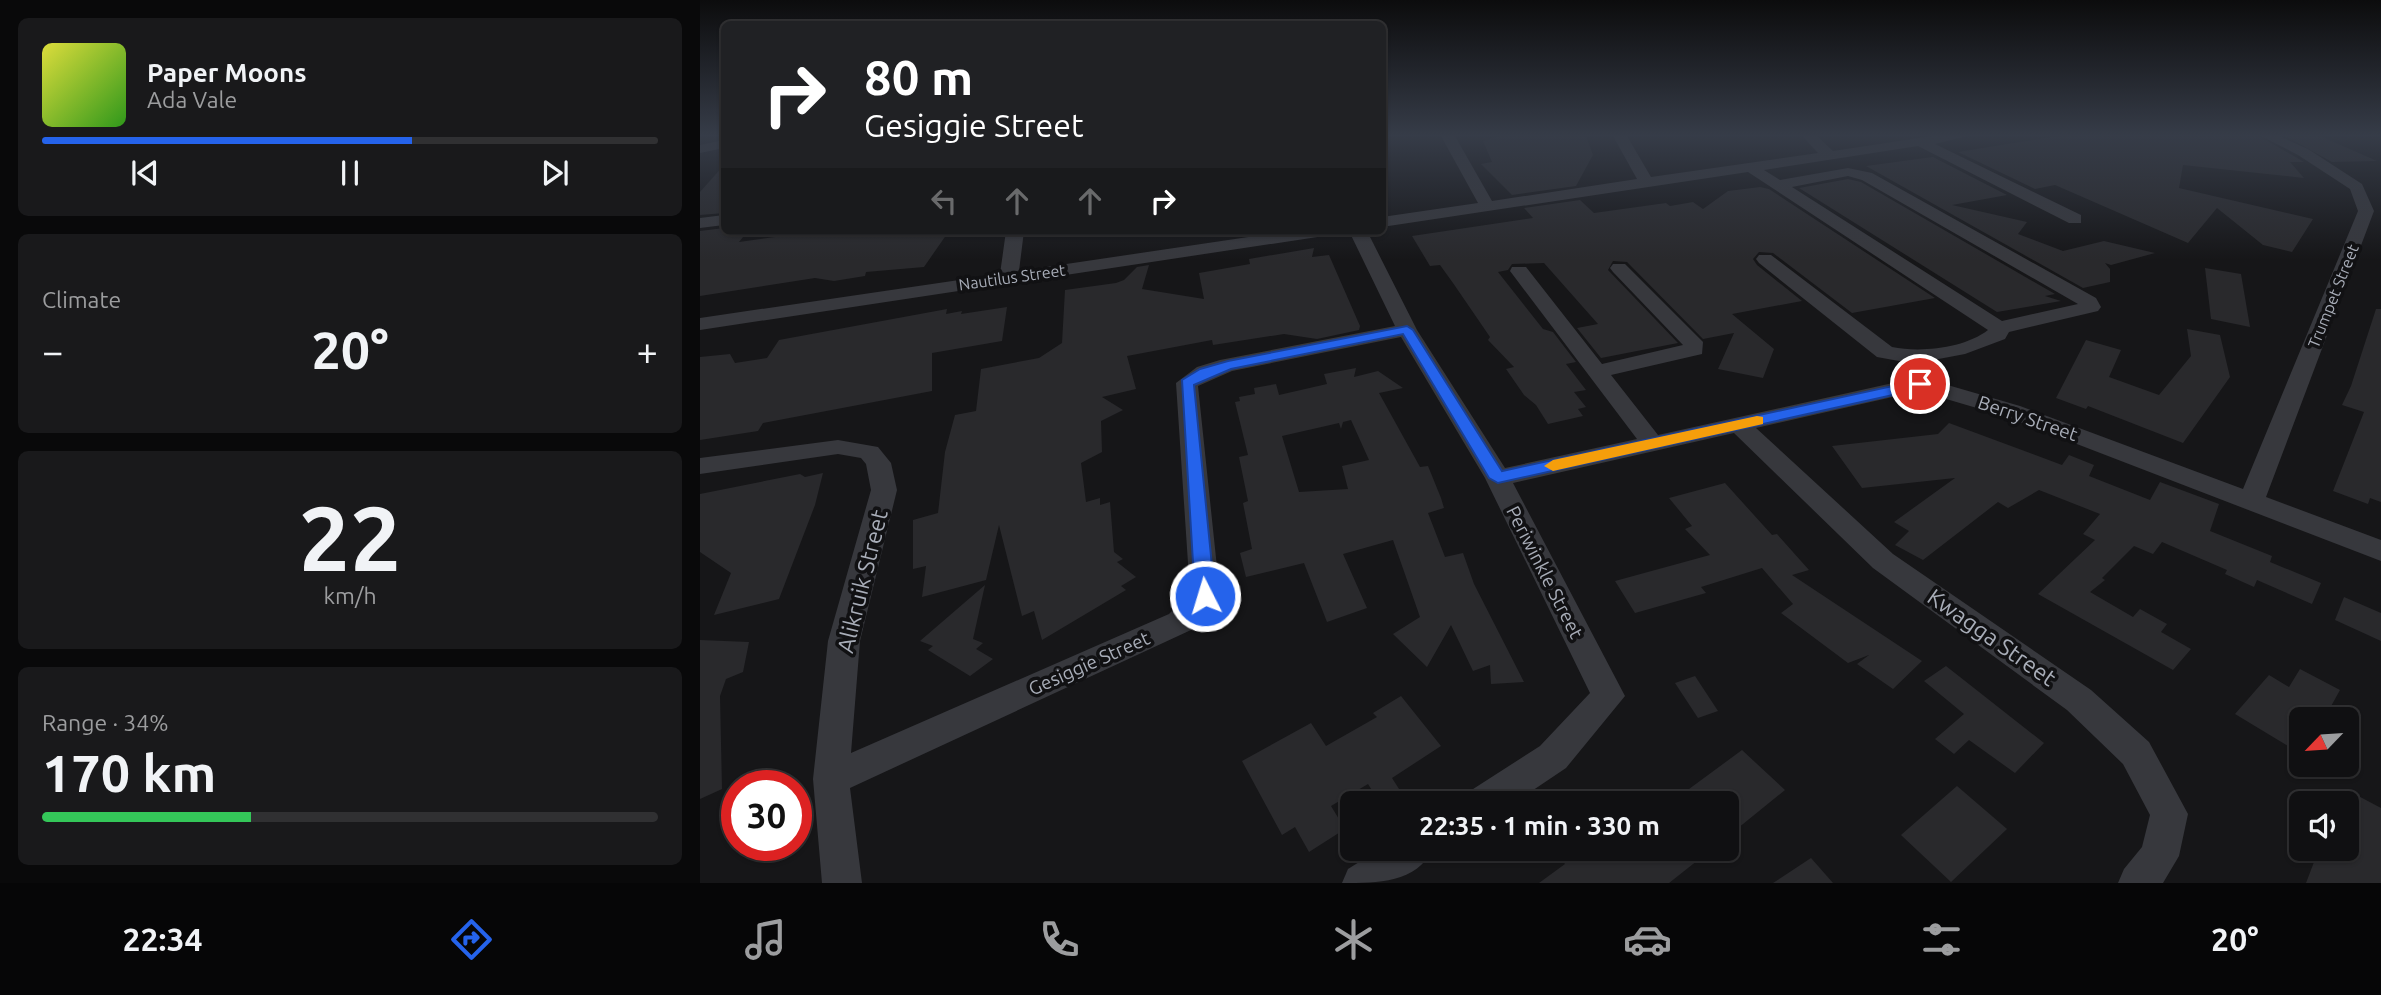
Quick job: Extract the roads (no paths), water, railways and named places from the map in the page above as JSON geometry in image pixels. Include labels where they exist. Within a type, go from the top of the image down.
[{"type":"street","points":[[1471,177],[1488,207]]},
{"type":"street","points":[[1644,177],[1647,183]]},
{"type":"street","points":[[1386,221],[1691,177]]},
{"type":"street","points":[[1766,177],[1999,328],[2091,307],[2089,302],[1869,177]]},
{"type":"street","points":[[1778,185],[1821,177]]},
{"type":"street","points":[[1991,177],[2075,219]]},
{"type":"street","name":"Trumpet Street","points":[[2251,501],[2366,211],[2357,187],[2342,177]]},
{"type":"street","points":[[700,223],[721,220]]},
{"type":"street","points":[[1009,278],[1014,235]]},
{"type":"street","name":"Nautilus Street","points":[[700,324],[1297,235]]},
{"type":"street","name":"Periwinkle Street","points":[[1360,235],[1407,330],[1498,478],[1608,696],[1553,757],[1501,791]]},
{"type":"street","points":[[1765,259],[1885,352],[1898,356],[1909,358],[1960,348],[1998,335],[1999,328]]},
{"type":"street","points":[[1599,371],[1694,349],[1693,342],[1619,268]]},
{"type":"street","points":[[1519,271],[1653,444]]},
{"type":"street","name":"Gesiggie Street","points":[[831,779],[1180,622],[1205,596],[1187,383],[1205,372],[1228,365],[1407,330]]},
{"type":"street","name":"Berry Street","points":[[1498,478],[1920,384],[2012,411],[2381,551]]},
{"type":"street","name":"Kwagga Street","points":[[1738,425],[1882,561],[2079,700],[2136,753],[2169,814],[2159,856],[2138,883]]},
{"type":"street","name":"Alikruik Street","points":[[700,466],[838,447],[869,452],[878,463],[884,490],[844,642],[831,779],[842,883]]},
{"type":"street","points":[[1362,883],[1396,861]]}]
